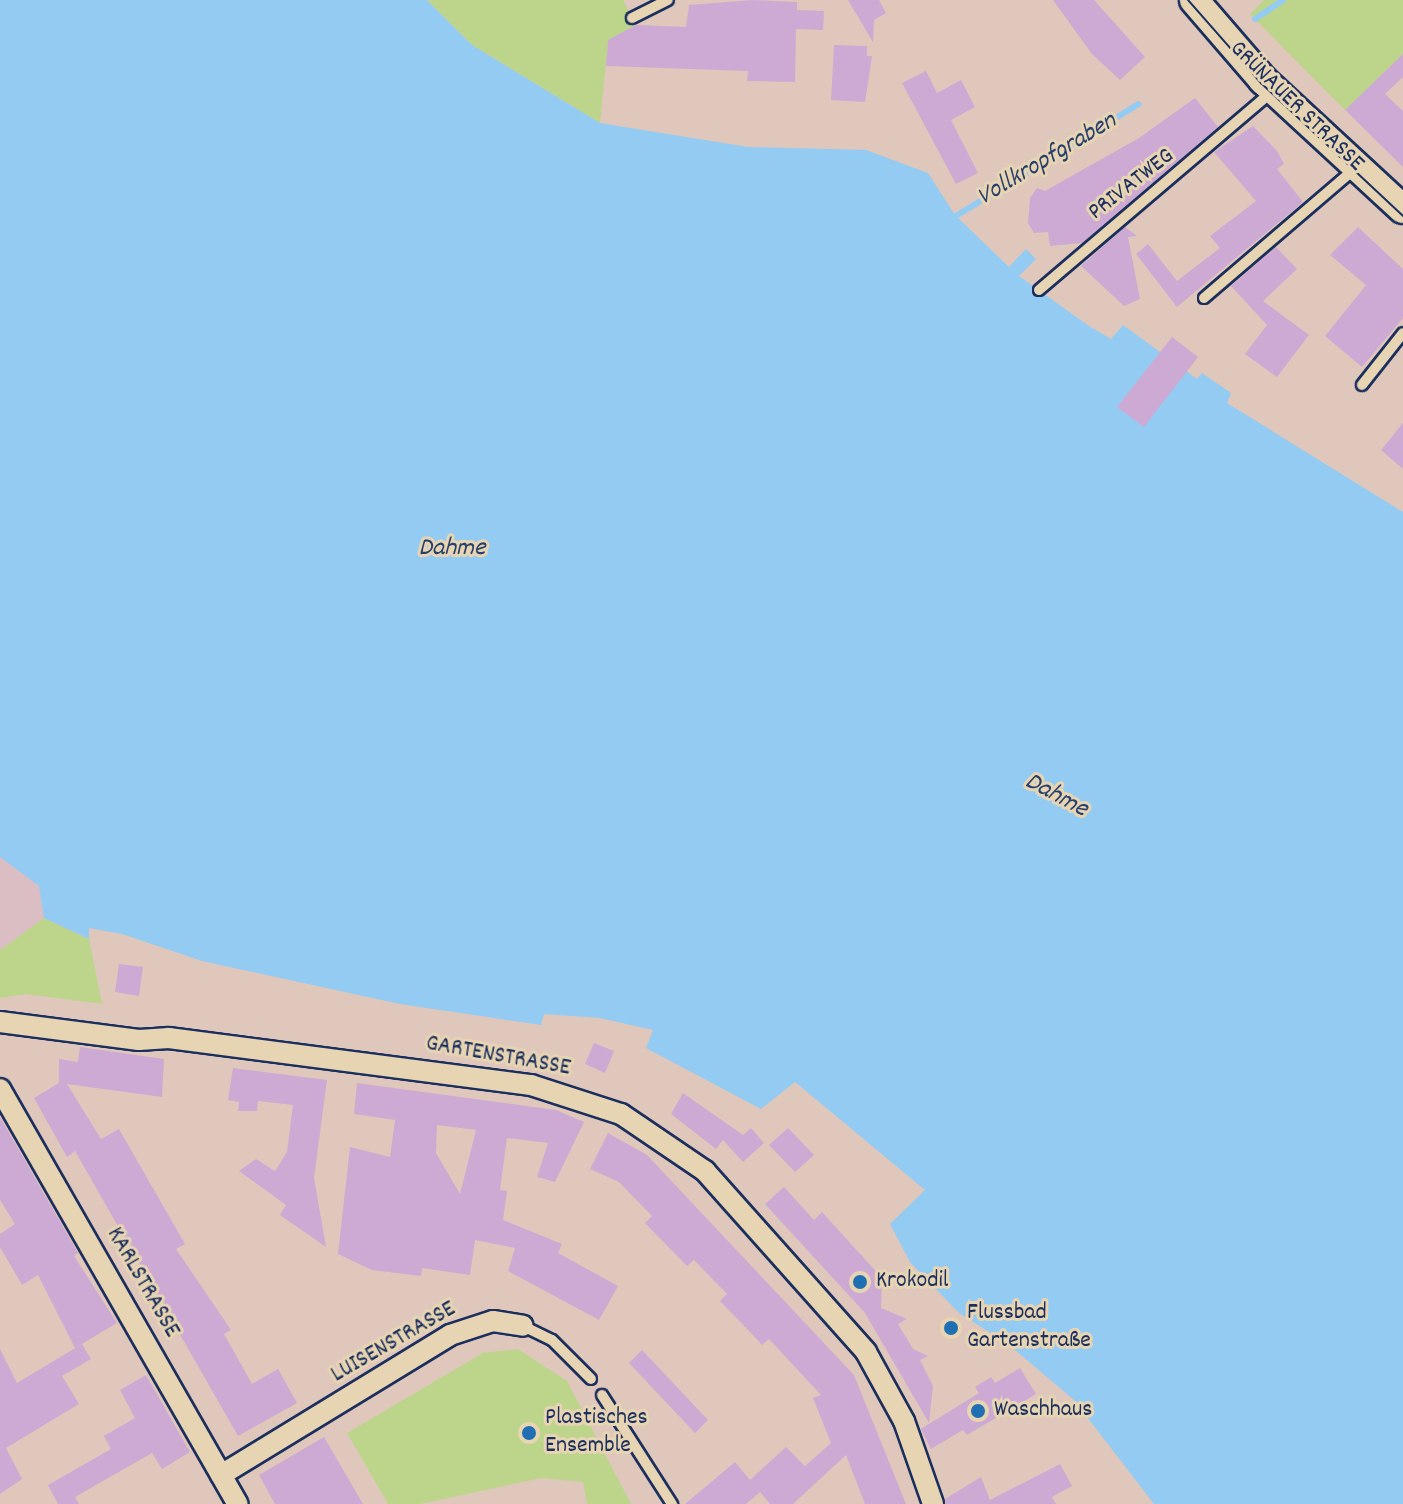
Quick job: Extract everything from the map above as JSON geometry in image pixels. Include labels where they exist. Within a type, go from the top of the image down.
[{"type":"main road","name":"GRÜNAUER STRASSE","points":[[1194,0],[1274,89],[1403,209]]},
{"type":"street","name":"GARTENSTRASSE","points":[[0,1022],[139,1040],[169,1038],[531,1085],[621,1114],[705,1171],[866,1352],[904,1421],[933,1504]]},
{"type":"street","name":"KARLSTRASSE","points":[[0,1089],[238,1504]]},
{"type":"street","name":"LUISENSTRASSE","points":[[221,1475],[450,1335],[493,1321],[523,1326]]},
{"type":"lane","points":[[632,18],[668,0]]},
{"type":"lane","name":"PRIVATWEG","points":[[1039,290],[1070,259],[1252,113],[1274,89]]},
{"type":"lane","points":[[1204,298],[1358,167]]},
{"type":"lane","points":[[1362,385],[1403,333]]},
{"type":"lane","name":"LUISENSTRASSE","points":[[523,1326],[552,1340],[591,1379]]},
{"type":"lane","points":[[602,1395],[672,1504]]},
{"type":"shaded area","points":[[0,857],[39,886],[44,918],[0,950]]},
{"type":"green space","points":[[427,0],[623,0],[636,25],[608,41],[600,123],[472,45]]},
{"type":"green space","points":[[1264,0],[1403,0],[1403,54],[1345,110],[1250,14]]},
{"type":"green space","points":[[44,918],[89,939],[102,1004],[26,994],[0,998],[0,950]]},
{"type":"green space","points":[[518,1349],[567,1381],[631,1504],[587,1504],[583,1482],[541,1478],[420,1504],[388,1504],[347,1433],[483,1353]]},
{"type":"water","name":"Dahme","points":[[0,0],[427,0],[472,45],[600,123],[748,147],[866,150],[928,173],[955,215],[1009,267],[1026,249],[1036,259],[1019,276],[1089,326],[1111,339],[1123,325],[1197,379],[1202,373],[1231,393],[1227,403],[1403,512],[1403,1504],[1154,1504],[1074,1400],[1008,1344],[959,1313],[910,1262],[890,1224],[925,1190],[795,1082],[761,1109],[646,1048],[653,1030],[600,1018],[544,1014],[541,1025],[400,1004],[202,961],[122,934],[89,928],[89,939],[44,918],[39,886],[0,857]]},
{"type":"building","points":[[752,0],[797,2],[797,10],[824,11],[823,30],[796,29],[795,82],[747,81],[748,71],[606,66],[608,40],[636,25],[686,27],[689,5]]},
{"type":"building","points":[[848,0],[879,0],[886,13],[874,20],[873,42]]},
{"type":"building","points":[[1053,0],[1094,0],[1145,57],[1120,80],[1092,54]]},
{"type":"building","points":[[834,45],[867,46],[867,56],[872,56],[865,102],[831,100]]},
{"type":"building","points":[[1403,54],[1403,77],[1385,94],[1403,111],[1403,167],[1345,110]]},
{"type":"building","points":[[926,71],[937,93],[961,80],[975,107],[951,120],[978,173],[956,184],[902,83]]},
{"type":"building","points":[[1195,98],[1218,127],[1082,243],[1050,246],[1048,232],[1034,233],[1028,223],[1030,198],[1037,188],[1045,191],[1139,138]]},
{"type":"building","points":[[1253,126],[1277,151],[1284,164],[1277,169],[1303,202],[1177,307],[1136,254],[1148,244],[1177,281],[1220,248],[1210,236],[1256,201],[1214,152]]},
{"type":"building","points":[[1125,227],[1137,236],[1128,237],[1140,299],[1124,306],[1081,266]]},
{"type":"building","points":[[1358,227],[1403,269],[1403,318],[1362,367],[1325,336],[1366,285],[1330,255]]},
{"type":"building","points":[[1276,247],[1297,269],[1263,301],[1309,335],[1277,377],[1245,354],[1267,325],[1231,286]]},
{"type":"building","points":[[1172,337],[1198,357],[1144,427],[1117,407]]},
{"type":"building","points":[[1403,423],[1403,469],[1381,450]]},
{"type":"building","points":[[119,964],[143,967],[139,996],[115,992]]},
{"type":"building","points":[[594,1043],[614,1051],[605,1073],[585,1064]]},
{"type":"building","points":[[80,1047],[164,1059],[162,1097],[67,1084],[101,1139],[119,1129],[185,1244],[176,1249],[231,1330],[224,1334],[252,1384],[278,1369],[297,1403],[238,1436],[75,1151],[67,1157],[34,1098],[59,1083],[59,1059],[78,1062]]},
{"type":"building","points":[[233,1068],[327,1080],[314,1178],[326,1247],[280,1215],[286,1205],[239,1171],[256,1159],[275,1171],[287,1152],[293,1105],[258,1101],[257,1111],[238,1111],[239,1102],[228,1100]]},
{"type":"building","points":[[357,1083],[556,1110],[584,1122],[555,1182],[537,1177],[548,1143],[507,1138],[500,1190],[507,1191],[503,1220],[562,1244],[558,1253],[618,1286],[599,1320],[508,1271],[515,1248],[475,1240],[470,1275],[422,1268],[421,1276],[372,1270],[338,1254],[350,1147],[390,1157],[395,1120],[354,1114]],"holes":[[[437,1125],[476,1130],[460,1194],[436,1153]]]},
{"type":"building","points":[[683,1093],[743,1135],[751,1128],[764,1143],[743,1162],[723,1140],[716,1149],[671,1114]]},
{"type":"building","points":[[0,1117],[78,1253],[74,1256],[117,1323],[75,1348],[38,1275],[22,1285],[0,1247],[0,1234],[15,1224],[0,1200]]},
{"type":"building","points":[[788,1128],[814,1155],[795,1172],[769,1145]]},
{"type":"building","points":[[608,1133],[647,1155],[854,1375],[906,1504],[865,1504],[846,1455],[793,1504],[770,1504],[760,1492],[746,1504],[685,1504],[735,1462],[750,1480],[786,1447],[805,1466],[831,1443],[813,1398],[821,1395],[769,1339],[762,1345],[720,1301],[727,1294],[694,1260],[687,1266],[645,1223],[652,1216],[619,1182],[590,1169]]},
{"type":"building","points":[[784,1187],[814,1220],[822,1212],[882,1278],[881,1308],[907,1319],[898,1324],[913,1349],[928,1356],[920,1360],[933,1386],[929,1423],[865,1313],[765,1204]]},
{"type":"building","points":[[82,1344],[91,1359],[62,1376],[79,1404],[6,1448],[22,1479],[0,1494],[0,1349],[17,1383]]},
{"type":"building","points":[[642,1350],[708,1420],[695,1433],[629,1363]]},
{"type":"building","name":"Waschhaus","points":[[1020,1368],[1036,1394],[967,1435],[963,1430],[931,1449],[921,1429],[979,1393],[975,1387],[991,1377],[995,1383]]},
{"type":"building","points":[[146,1375],[190,1452],[162,1469],[152,1453],[75,1497],[79,1504],[58,1504],[48,1485],[111,1449],[104,1436],[135,1418],[120,1390]]},
{"type":"building","points":[[324,1437],[363,1504],[275,1504],[259,1475]]},
{"type":"building","points":[[1060,1464],[1072,1486],[1052,1497],[1056,1504],[946,1504],[945,1499],[981,1477],[990,1500]]},
{"type":"waterway","name":"Vollkropfgraben","points":[[1255,19],[1283,0]]},
{"type":"waterway","name":"Vollkropfgraben","points":[[951,219],[1139,104]]},
{"type":"tram line","points":[[1188,0],[1261,83],[1403,216]]},
{"type":"place","name":"Krokodil","points":[[860,1282]]},
{"type":"place","name":"Flussbad Gartenstraße","points":[[951,1328]]},
{"type":"place","name":"Waschhaus","points":[[978,1411]]},
{"type":"place","name":"Plastisches Ensemble","points":[[529,1433]]}]
